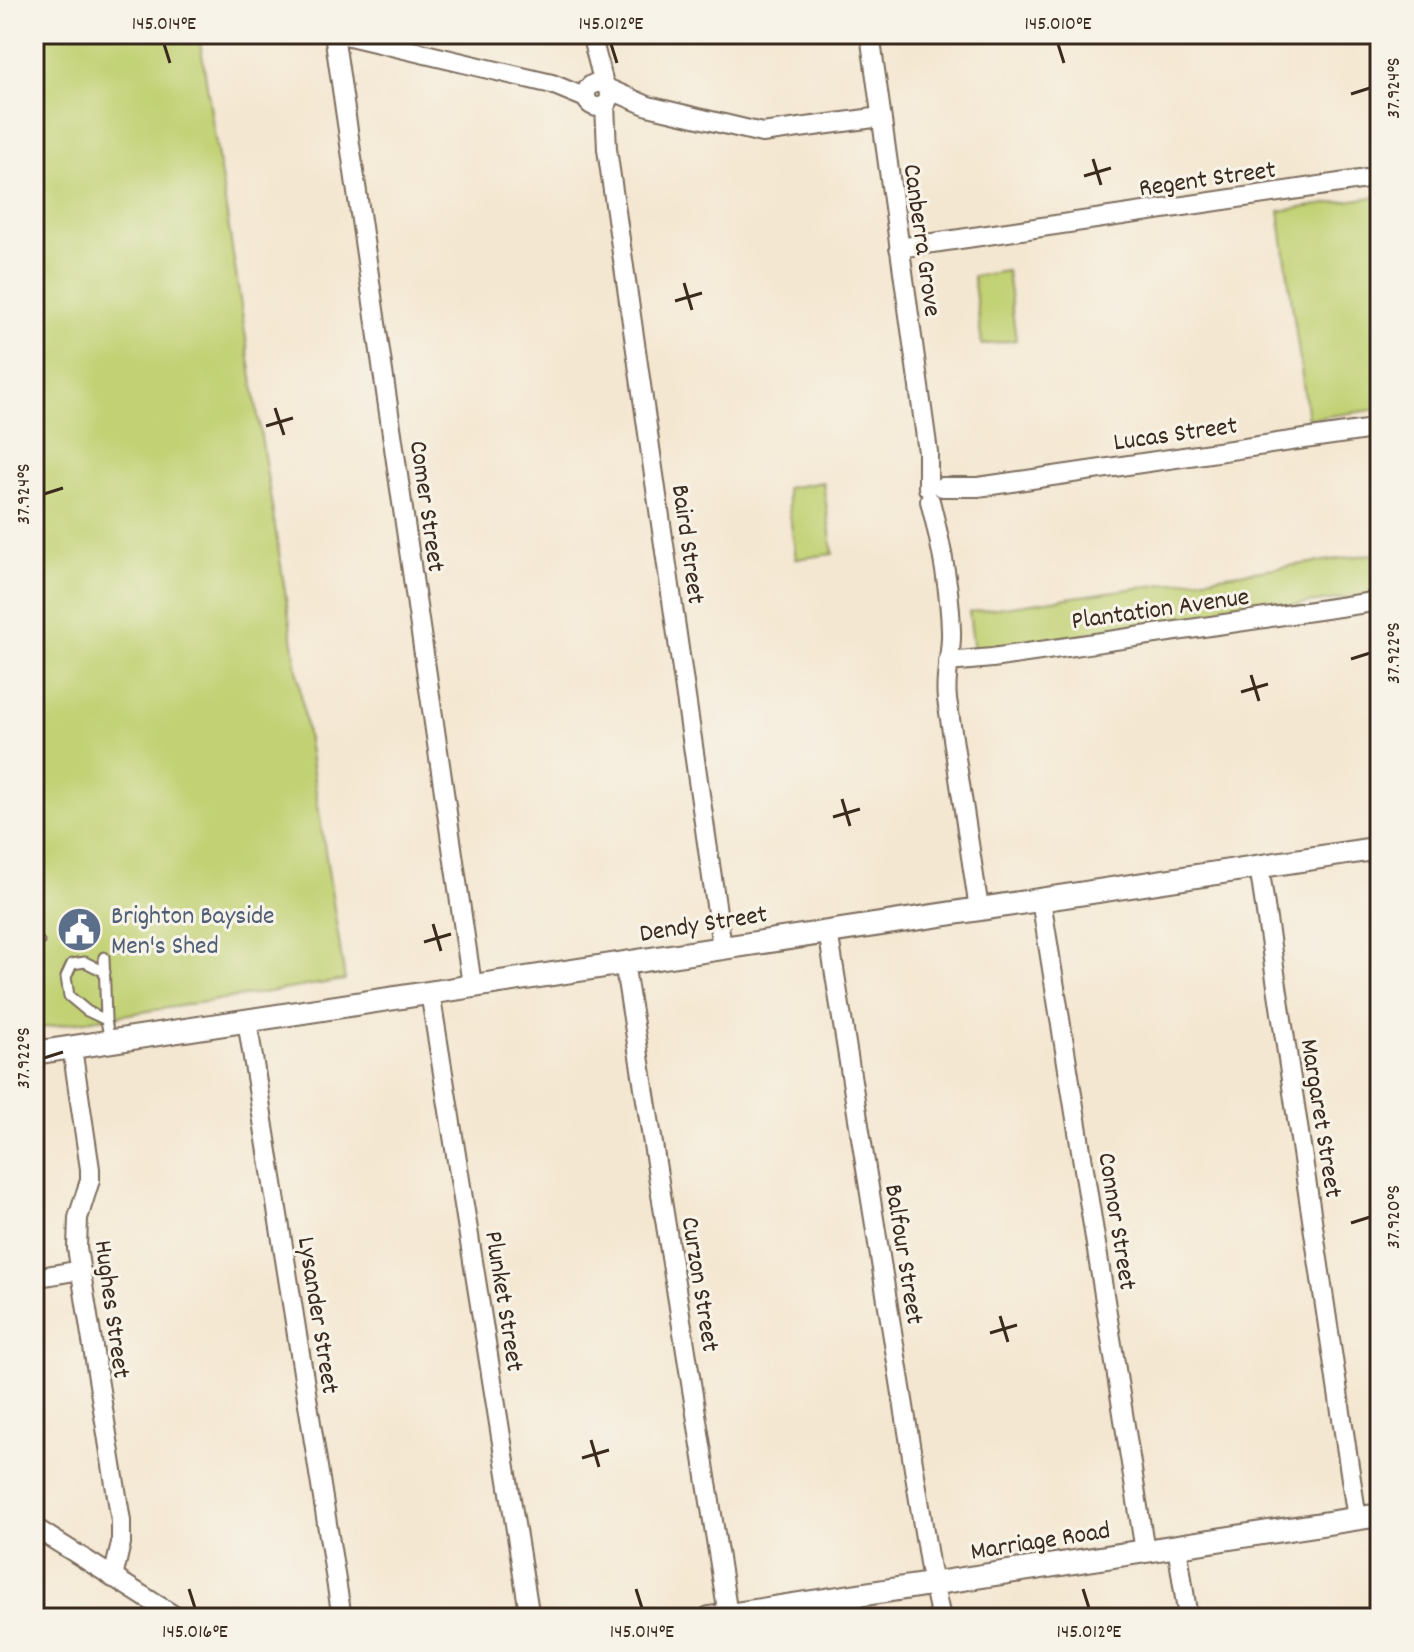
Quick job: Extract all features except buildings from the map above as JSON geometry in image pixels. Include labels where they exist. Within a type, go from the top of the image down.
[{"type":"street","name":"Comer Street","points":[[334,34],[472,985]]},
{"type":"street","points":[[341,34],[762,133],[881,117]]},
{"type":"street","name":"Canberra Grove","points":[[870,34],[928,452],[938,493],[939,539],[951,632],[947,699],[979,909]]},
{"type":"street","name":"Baird Street","points":[[592,40],[722,947]]},
{"type":"street","name":"Regent Street","points":[[899,248],[1380,177]]},
{"type":"street","name":"Lucas Street","points":[[938,493],[1380,428]]},
{"type":"street","name":"Plantation Avenue","points":[[948,662],[967,662],[1380,601]]},
{"type":"street","name":"Dendy Street","points":[[34,1053],[72,1048],[108,1031],[247,1020],[1380,848]]},
{"type":"street","name":"Margaret Street","points":[[1259,866],[1357,1519]]},
{"type":"street","name":"Connor Street","points":[[1041,900],[1145,1551]]},
{"type":"street","name":"Balfour Street","points":[[828,931],[941,1618]]},
{"type":"street","name":"Curzon Street","points":[[624,962],[719,1617]]},
{"type":"street","name":"Plunket Street","points":[[430,992],[530,1618]]},
{"type":"street","name":"Lysander Street","points":[[247,1020],[342,1618]]},
{"type":"street","name":"Hughes Street","points":[[72,1048],[90,1169],[77,1232],[121,1521],[121,1543],[113,1578]]},
{"type":"street","points":[[34,1278],[81,1270]]},
{"type":"street","name":"Marriage Road","points":[[719,1617],[1380,1515]]},
{"type":"street","points":[[34,1527],[178,1618]]},
{"type":"street","points":[[1177,1546],[1188,1618]]},
{"type":"lane","points":[[104,957],[108,1031]]},
{"type":"lane","points":[[105,972],[85,962],[72,964],[66,977],[69,996],[108,1031]]},
{"type":"green space","points":[[34,34],[199,34],[345,980],[34,1029]]},
{"type":"green space","points":[[1380,196],[1380,409],[1308,419],[1279,211]]},
{"type":"green space","points":[[1007,271],[1016,340],[982,345],[973,276]]},
{"type":"green space","points":[[823,482],[833,554],[796,559],[786,488]]},
{"type":"green space","points":[[1380,553],[1380,593],[974,651],[969,612]]},
{"type":"place","name":"Brighton Bayside Men's Shed","points":[[80,929]]}]
